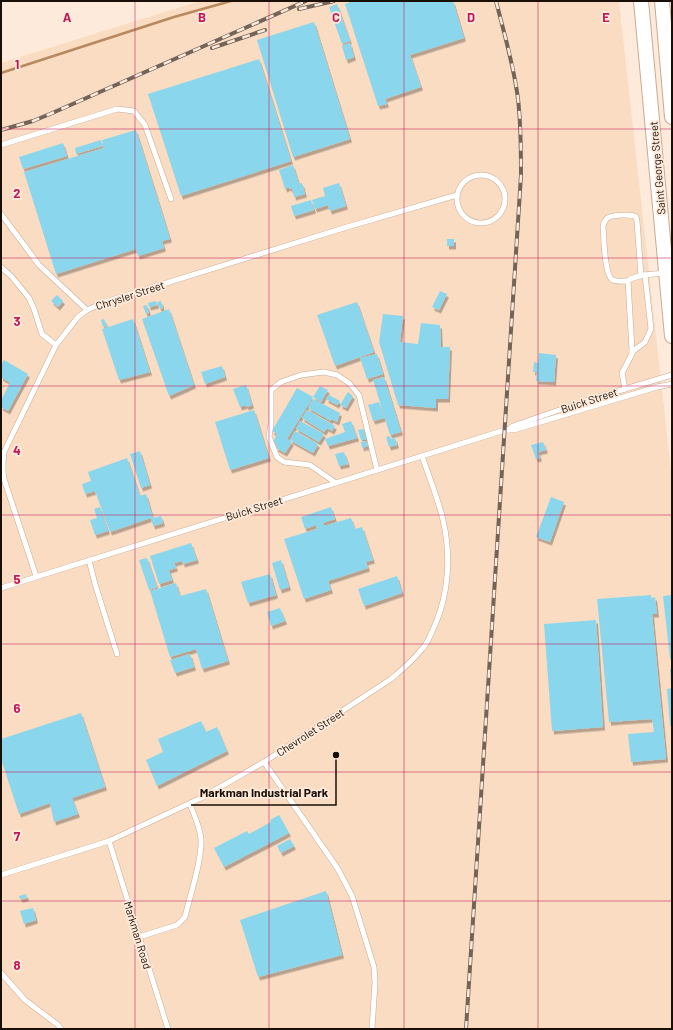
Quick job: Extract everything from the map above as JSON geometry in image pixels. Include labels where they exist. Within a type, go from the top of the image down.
[{"type":"main road","name":"Saint George Street","points":[[641,1],[672,336]]},
{"type":"main road","name":"Saint George Street","points":[[662,1],[672,117]]},
{"type":"lane","points":[[1,145],[117,108],[134,111],[145,125],[172,199]]},
{"type":"lane","points":[[483,174],[492,177],[499,182],[504,190],[504,208],[492,221],[474,223],[466,219],[460,212],[457,204],[457,194],[460,186],[466,180],[474,175],[483,174]]},
{"type":"lane","name":"Chrysler Street","points":[[36,576],[4,479],[2,464],[4,452],[56,345],[71,324],[87,310],[112,300],[457,194]]},
{"type":"lane","points":[[1,214],[39,265],[87,310]]},
{"type":"lane","points":[[625,389],[622,373],[632,352],[645,342],[650,329],[643,276],[638,221],[636,217],[632,215],[626,215],[608,218],[604,221],[603,226],[606,269],[610,279],[614,281],[628,281],[630,279],[643,276],[666,273]]},
{"type":"lane","points":[[1,267],[12,277],[29,298],[42,334],[56,345]]},
{"type":"lane","points":[[628,281],[632,352]]},
{"type":"lane","points":[[336,483],[310,465],[284,462],[276,456],[269,437],[271,424],[271,390],[281,382],[300,375],[324,372],[338,375],[349,383],[359,395],[377,470]]},
{"type":"lane","name":"Buick Street","points":[[508,430],[513,426],[672,375]]},
{"type":"lane","name":"Buick Street","points":[[1,588],[422,456],[657,387],[672,384]]},
{"type":"lane","name":"Chevrolet Street","points":[[1,875],[109,840],[190,804],[264,762],[391,679],[408,665],[423,648],[438,619],[444,599],[448,568],[442,519],[422,456]]},
{"type":"lane","points":[[89,560],[117,654]]},
{"type":"lane","points":[[264,762],[338,869],[352,896],[374,967],[375,983],[372,1029]]},
{"type":"lane","points":[[139,937],[177,924],[184,917],[200,854],[201,840],[200,832],[190,804]]},
{"type":"lane","name":"Markman Road","points":[[109,840],[168,1029]]},
{"type":"lane","points":[[1,973],[25,1000],[58,1025],[61,1029]]},
{"type":"shaded area","points":[[200,1],[619,1],[672,480],[672,1029],[1,1029],[1,63]]},
{"type":"building","points":[[353,1],[453,1],[464,38],[410,55],[421,87],[385,99],[387,104],[378,106],[345,4]]},
{"type":"building","points":[[337,4],[350,41],[342,44],[329,7]]},
{"type":"building","points":[[314,22],[350,139],[293,157],[257,40]]},
{"type":"building","points":[[350,43],[354,57],[346,60],[342,46]]},
{"type":"building","points":[[259,59],[291,161],[181,196],[148,94]]},
{"type":"building","points":[[136,130],[170,239],[162,241],[164,248],[138,256],[136,249],[56,274],[24,172],[104,148],[102,140]]},
{"type":"building","points":[[101,140],[103,146],[76,154],[75,148]]},
{"type":"building","points":[[63,143],[67,156],[23,169],[19,157]]},
{"type":"building","points":[[293,165],[299,184],[302,183],[305,194],[294,197],[292,188],[290,189],[289,187],[285,189],[279,170]]},
{"type":"building","points":[[339,183],[346,206],[330,211],[328,205],[315,209],[312,200],[325,196],[323,188]]},
{"type":"building","points":[[311,200],[314,210],[294,216],[291,206]]},
{"type":"building","points":[[447,239],[454,239],[454,246],[447,246]]},
{"type":"building","points":[[440,291],[447,294],[439,310],[432,307]]},
{"type":"building","points":[[57,295],[63,301],[58,307],[51,301]]},
{"type":"building","points":[[156,301],[157,305],[149,307],[148,303]]},
{"type":"building","points":[[161,301],[163,308],[160,309],[157,302]]},
{"type":"building","points":[[357,302],[374,352],[335,366],[317,315]]},
{"type":"building","points":[[147,305],[149,313],[146,314],[143,306]]},
{"type":"building","points":[[169,309],[194,385],[169,396],[142,319]]},
{"type":"building","points":[[383,314],[403,316],[400,342],[418,344],[421,323],[440,325],[441,347],[450,347],[448,399],[436,399],[436,408],[398,405],[379,342]]},
{"type":"building","points":[[104,319],[107,326],[103,327],[101,320]]},
{"type":"building","points":[[133,319],[150,372],[119,380],[102,329]]},
{"type":"building","points":[[539,353],[556,355],[554,382],[536,381],[537,372],[533,372],[534,362],[538,363]]},
{"type":"building","points":[[377,354],[383,374],[367,379],[360,358]]},
{"type":"building","points":[[4,360],[28,374],[8,411],[1,407],[1,400],[10,383],[1,377],[1,365]]},
{"type":"building","points":[[222,366],[225,377],[205,384],[201,372]]},
{"type":"building","points":[[384,377],[401,432],[390,435],[373,380]]},
{"type":"building","points":[[246,385],[252,405],[240,407],[233,389]]},
{"type":"building","points":[[320,386],[328,390],[321,402],[313,397]]},
{"type":"building","points":[[297,388],[313,397],[287,439],[292,442],[285,453],[276,448],[277,445],[273,442],[277,434],[272,431]]},
{"type":"building","points":[[348,392],[353,396],[346,408],[340,405]]},
{"type":"building","points":[[329,395],[340,401],[337,405],[326,399]]},
{"type":"building","points":[[313,399],[340,413],[337,422],[331,419],[331,421],[308,408]]},
{"type":"building","points":[[379,402],[384,418],[373,421],[368,405]]},
{"type":"building","points":[[254,410],[269,458],[230,470],[215,422]]},
{"type":"building","points":[[307,410],[335,426],[332,431],[327,428],[324,432],[302,418]]},
{"type":"building","points":[[300,421],[324,434],[319,442],[296,429]]},
{"type":"building","points":[[351,421],[357,438],[328,446],[325,439],[345,432],[342,424]]},
{"type":"building","points":[[364,429],[367,439],[361,440],[358,430]]},
{"type":"building","points":[[295,431],[318,444],[313,453],[290,440]]},
{"type":"building","points":[[390,436],[391,439],[395,438],[397,445],[389,447],[386,437]]},
{"type":"building","points":[[366,441],[368,446],[362,448],[361,442]]},
{"type":"building","points":[[543,442],[546,450],[538,452],[540,458],[536,459],[531,445]]},
{"type":"building","points":[[140,451],[150,485],[141,488],[130,454]]},
{"type":"building","points":[[344,452],[348,464],[339,466],[335,454]]},
{"type":"building","points":[[127,458],[140,496],[146,494],[153,518],[161,516],[163,523],[153,526],[151,518],[110,532],[95,491],[85,494],[82,484],[91,481],[88,472]]},
{"type":"building","points":[[551,497],[564,502],[550,542],[536,537]]},
{"type":"building","points":[[100,507],[108,531],[95,535],[90,520],[97,518],[94,509]]},
{"type":"building","points":[[331,507],[335,519],[323,523],[324,526],[351,518],[355,529],[362,527],[373,560],[366,562],[368,568],[328,581],[331,590],[304,599],[284,539],[317,529],[316,525],[305,529],[301,517]]},
{"type":"building","points":[[191,543],[197,560],[183,564],[182,561],[174,563],[176,568],[169,570],[172,580],[159,584],[150,556]]},
{"type":"building","points":[[147,558],[157,587],[149,590],[139,560]]},
{"type":"building","points":[[281,560],[289,587],[280,590],[272,563]]},
{"type":"building","points":[[270,574],[276,595],[248,603],[241,582]]},
{"type":"building","points":[[397,576],[402,593],[364,606],[358,589]]},
{"type":"building","points":[[176,583],[180,596],[206,589],[228,661],[202,669],[196,649],[170,657],[150,591]]},
{"type":"building","points":[[651,595],[651,598],[655,597],[657,614],[652,614],[666,759],[631,762],[628,734],[654,732],[652,719],[609,722],[597,599]]},
{"type":"building","points":[[672,595],[672,659],[670,659],[663,596]]},
{"type":"building","points":[[280,608],[285,621],[271,626],[267,612]]},
{"type":"building","points":[[596,620],[603,727],[552,731],[544,624]]},
{"type":"building","points":[[190,654],[194,667],[175,673],[170,660]]},
{"type":"building","points":[[670,669],[672,669],[672,685],[671,685]]},
{"type":"building","points":[[672,688],[672,726],[670,726],[667,689]]},
{"type":"building","points":[[81,713],[105,787],[72,798],[78,814],[54,822],[50,803],[19,814],[1,759],[1,739]]},
{"type":"building","points":[[201,721],[206,732],[217,727],[227,751],[157,786],[146,760],[163,752],[158,739]]},
{"type":"building","points":[[279,815],[289,833],[224,867],[214,848],[247,831],[249,834],[271,822],[270,820]]},
{"type":"building","points":[[290,839],[294,846],[281,853],[277,846]]},
{"type":"building","points":[[326,891],[342,955],[258,977],[240,920]]},
{"type":"building","points":[[26,894],[27,898],[20,899],[19,896]]},
{"type":"building","points":[[33,908],[36,920],[24,924],[20,911]]},
{"type":"waterway","points":[[1,73],[174,17],[231,1]]},
{"type":"railway","points":[[1,130],[33,121],[50,114],[306,1]]},
{"type":"railway","points":[[299,9],[334,1]]},
{"type":"railway","points":[[466,1029],[521,175],[519,108],[516,87],[496,1]]},
{"type":"railway","points":[[212,48],[265,30]]},
{"type":"place","name":"Markman Industrial Park","points":[[336,755]]}]
